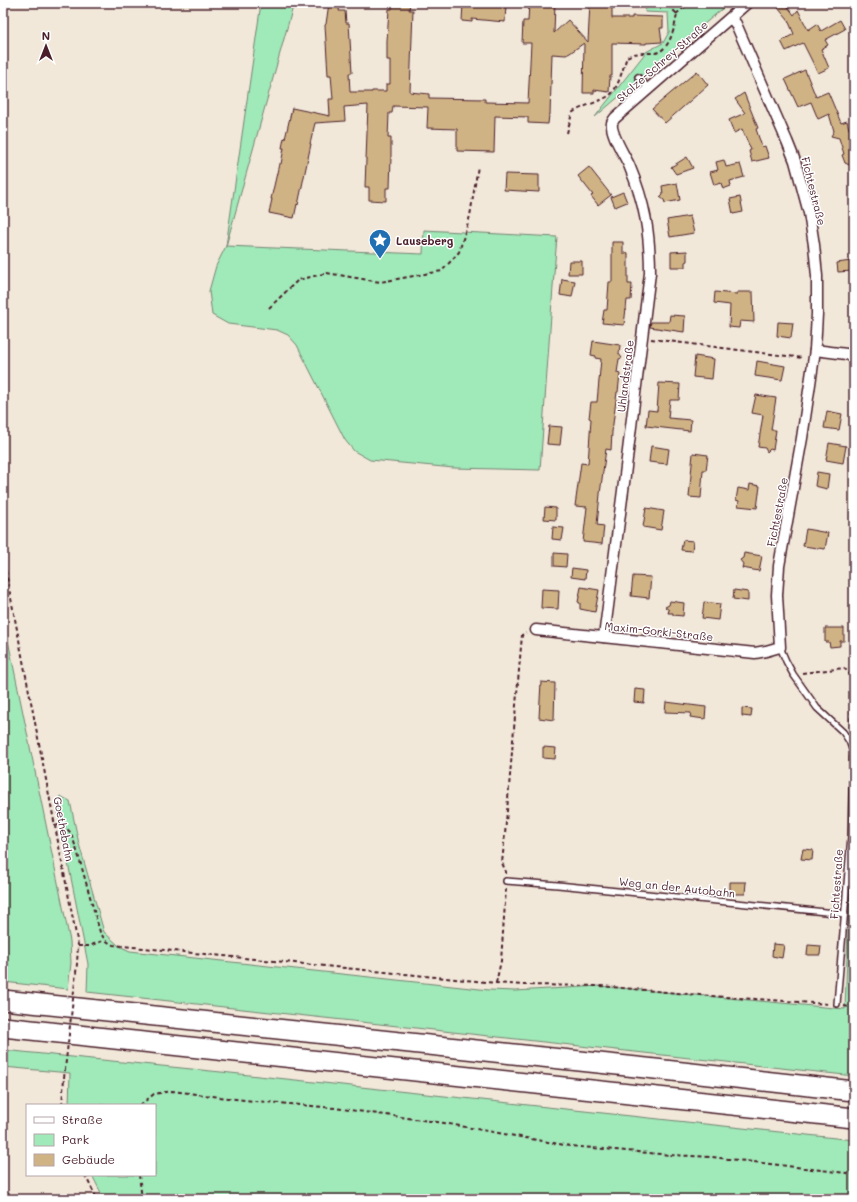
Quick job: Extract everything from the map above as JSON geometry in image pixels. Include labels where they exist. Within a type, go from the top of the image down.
[{"type":"highway","points":[[3,1000],[854,1091]]},
{"type":"highway","points":[[3,1027],[854,1118]]},
{"type":"street","name":"Stolze-Schrey-Straße","points":[[612,123],[615,118],[747,3]]},
{"type":"street","name":"Fichtestraße","points":[[730,18],[736,24],[790,147],[805,196],[814,245],[817,276],[818,314],[815,355],[803,433],[779,566],[777,595],[780,647]]},
{"type":"street","name":"Uhlandstraße","points":[[604,637],[650,273],[650,249],[647,224],[638,189],[613,131],[612,123]]},
{"type":"street","points":[[815,355],[854,355]]},
{"type":"street","name":"Maxim-Gorki-Straße","points":[[536,630],[755,653],[780,647]]},
{"type":"lane","points":[[638,77],[649,89]]},
{"type":"lane","name":"Fichtestraße","points":[[780,647],[793,674],[817,708],[843,732],[849,741],[853,752],[851,836],[837,1004]]},
{"type":"lane","name":"Weg an der Autobahn","points":[[506,881],[845,914]]},
{"type":"path","points":[[670,3],[670,8],[676,14]]},
{"type":"path","points":[[567,133],[572,113],[577,109],[610,95],[614,90],[629,55],[656,53],[666,47],[673,32],[676,14],[690,3]]},
{"type":"path","points":[[269,308],[298,280],[327,273],[380,282],[442,271],[459,252],[470,216],[478,166]]},
{"type":"path","points":[[642,338],[815,355]]},
{"type":"path","name":"Goethebahn","points":[[3,557],[78,946],[62,1104]]},
{"type":"path","points":[[496,983],[501,962],[506,881],[506,872],[502,863],[506,834],[522,635],[536,630]]},
{"type":"path","points":[[793,674],[844,668],[854,678],[849,741]]},
{"type":"path","points":[[55,826],[64,826],[71,832],[100,932],[105,940],[113,945],[496,983],[523,985],[600,986],[711,996],[837,1004]]},
{"type":"path","points":[[78,946],[89,946],[105,940]]},
{"type":"path","points":[[141,1104],[154,1094],[172,1091],[244,1100],[335,1108],[444,1123],[570,1146],[712,1157],[854,1174]]},
{"type":"path","points":[[86,1176],[97,1199]]},
{"type":"path","points":[[139,1176],[142,1199]]},
{"type":"green space","points":[[261,3],[294,3],[226,246]]},
{"type":"green space","points":[[647,3],[729,3],[595,117],[646,52],[663,43],[669,32],[668,13],[645,12]]},
{"type":"green space","points":[[424,230],[557,237],[540,470],[454,468],[370,460],[354,451],[345,440],[297,345],[288,335],[277,330],[228,324],[212,315],[209,291],[216,266],[226,246],[423,254]]},
{"type":"green space","points":[[3,616],[70,941],[71,963],[68,989],[3,982]]},
{"type":"green space","points":[[854,778],[854,1076],[87,992],[88,964],[58,812],[60,796],[70,801],[79,844],[104,932],[119,946],[130,951],[489,990],[515,991],[600,986],[845,1009]]},
{"type":"green space","points":[[3,1050],[854,1140],[854,1199],[104,1199],[92,1176],[156,1176],[156,1104],[69,1104],[70,1073],[3,1067]]},
{"type":"building","points":[[329,3],[340,3],[339,11],[345,11],[346,23],[349,23],[352,73],[349,73],[350,92],[386,91],[386,84],[390,84],[390,60],[387,60],[387,41],[389,9],[392,9],[392,3],[410,3],[409,10],[413,10],[410,92],[429,94],[429,98],[485,99],[485,102],[528,103],[531,43],[522,43],[523,21],[528,21],[529,3],[555,3],[554,33],[568,20],[588,42],[590,3],[612,3],[612,18],[632,18],[632,16],[663,17],[663,28],[660,28],[662,42],[646,44],[612,43],[612,76],[610,76],[609,92],[594,90],[594,93],[583,93],[584,43],[566,55],[552,54],[550,115],[548,124],[528,123],[528,117],[495,116],[494,152],[457,151],[457,129],[427,128],[428,107],[393,106],[392,113],[389,113],[388,138],[391,138],[390,188],[386,188],[386,201],[369,200],[369,187],[365,187],[368,105],[344,107],[345,121],[315,123],[294,218],[269,213],[279,164],[281,164],[284,138],[285,139],[292,108],[330,116],[329,99],[333,99],[331,75],[328,75],[325,25]]},
{"type":"building","points":[[463,3],[506,5],[505,22],[472,19],[472,22],[462,21]]},
{"type":"building","points":[[774,3],[785,3],[794,15],[798,10],[808,30],[817,24],[821,31],[840,20],[845,29],[825,40],[828,45],[821,49],[829,68],[818,73],[803,43],[786,51],[781,41],[794,34],[788,20]]},
{"type":"building","points":[[805,70],[816,97],[828,92],[841,123],[847,121],[849,129],[851,128],[854,138],[854,167],[845,163],[839,138],[831,136],[834,131],[829,114],[818,119],[811,102],[798,107],[785,79]]},
{"type":"building","points":[[697,71],[708,85],[665,123],[652,109]]},
{"type":"building","points":[[744,93],[758,128],[756,129],[762,147],[765,146],[769,158],[752,162],[749,151],[751,150],[742,129],[734,133],[729,120],[745,113],[735,99]]},
{"type":"building","points":[[687,157],[693,168],[676,174],[671,167]]},
{"type":"building","points":[[724,160],[726,167],[740,164],[744,177],[730,181],[731,186],[723,189],[721,183],[714,185],[710,172],[718,170],[716,162]]},
{"type":"building","points":[[589,167],[611,195],[598,205],[591,196],[593,195],[578,176]]},
{"type":"building","points":[[505,174],[539,175],[539,192],[504,190]]},
{"type":"building","points":[[677,183],[680,200],[665,203],[660,197],[663,194],[662,186]]},
{"type":"building","points":[[623,192],[627,202],[615,207],[611,197]]},
{"type":"building","points":[[740,197],[743,212],[733,214],[730,199]]},
{"type":"building","points":[[690,216],[694,233],[670,237],[667,220]]},
{"type":"building","points":[[612,242],[623,242],[623,253],[628,253],[628,284],[632,284],[631,300],[627,300],[624,325],[602,323],[604,310],[607,310],[609,282],[612,282]]},
{"type":"building","points":[[687,251],[687,261],[685,262],[685,267],[671,267],[671,252]]},
{"type":"building","points":[[569,261],[582,261],[582,274],[568,274]]},
{"type":"building","points":[[851,261],[852,271],[838,272],[837,263]]},
{"type":"building","points":[[562,279],[575,281],[572,297],[560,295]]},
{"type":"building","points":[[715,292],[737,294],[737,292],[753,292],[754,322],[740,321],[739,328],[729,327],[730,305],[714,303]]},
{"type":"building","points":[[670,315],[685,316],[684,332],[650,327],[651,322],[669,322]]},
{"type":"building","points":[[778,322],[793,323],[791,338],[777,336]]},
{"type":"building","points":[[593,341],[620,345],[619,354],[622,358],[619,359],[617,373],[620,374],[611,450],[606,449],[600,494],[597,525],[604,526],[602,544],[583,542],[587,507],[575,506],[581,463],[588,464],[591,419],[589,418],[591,402],[597,402],[601,359],[595,358],[596,356],[591,355]]},
{"type":"building","points":[[695,356],[714,359],[712,379],[693,377]]},
{"type":"building","points":[[757,361],[785,366],[782,380],[755,376]]},
{"type":"building","points":[[659,383],[680,384],[679,400],[670,400],[668,418],[691,420],[690,431],[646,426],[648,410],[657,411]]},
{"type":"building","points":[[756,395],[776,398],[771,430],[776,430],[773,450],[770,449],[767,452],[765,448],[758,447],[763,415],[752,413]]},
{"type":"building","points":[[827,411],[842,414],[839,430],[824,428]]},
{"type":"building","points":[[549,426],[562,427],[560,445],[547,444]]},
{"type":"building","points":[[829,443],[846,446],[843,463],[826,460]]},
{"type":"building","points":[[651,446],[669,449],[667,464],[649,462]]},
{"type":"building","points":[[693,453],[708,455],[706,470],[703,470],[701,498],[689,497]]},
{"type":"building","points":[[817,472],[829,474],[827,489],[815,486]]},
{"type":"building","points":[[750,484],[760,486],[757,508],[738,506],[739,501],[736,500],[738,488],[749,490]]},
{"type":"building","points":[[545,507],[556,508],[556,520],[544,519]]},
{"type":"building","points":[[646,508],[664,511],[661,530],[643,527]]},
{"type":"building","points":[[553,527],[564,528],[562,540],[552,539]]},
{"type":"building","points":[[806,529],[828,533],[825,549],[803,546]]},
{"type":"building","points":[[683,540],[693,541],[692,551],[681,550]]},
{"type":"building","points":[[554,553],[567,554],[566,567],[554,566]]},
{"type":"building","points":[[744,553],[762,556],[759,571],[742,568],[743,564],[740,560],[743,558]]},
{"type":"building","points":[[572,568],[586,570],[585,579],[571,577]]},
{"type":"building","points":[[633,576],[651,577],[649,598],[631,596]]},
{"type":"building","points":[[581,587],[599,590],[595,612],[580,609],[580,603],[578,602]]},
{"type":"building","points":[[542,589],[559,590],[558,609],[541,608]]},
{"type":"building","points":[[734,590],[748,592],[748,601],[733,599]]},
{"type":"building","points":[[670,601],[684,603],[683,616],[668,613],[669,610],[665,607],[669,605]]},
{"type":"building","points":[[704,602],[720,604],[718,620],[702,618]]},
{"type":"building","points":[[825,628],[844,628],[844,641],[840,641],[840,646],[830,647],[829,642],[825,642]]},
{"type":"building","points":[[541,682],[555,683],[554,720],[539,718]]},
{"type":"building","points":[[635,689],[645,690],[644,703],[634,702]]},
{"type":"building","points":[[666,702],[706,707],[705,719],[690,717],[691,713],[665,712]]},
{"type":"building","points":[[742,708],[752,709],[751,717],[742,716]]},
{"type":"building","points":[[543,747],[556,748],[555,759],[543,758]]},
{"type":"building","points":[[803,849],[813,850],[812,860],[801,859]]},
{"type":"building","points":[[730,882],[746,882],[745,894],[730,894]]},
{"type":"building","points":[[773,944],[784,945],[782,958],[772,956]]},
{"type":"building","points":[[808,945],[821,946],[820,955],[807,955]]},
{"type":"place","name":"Lauseberg","points":[[380,260]]}]
